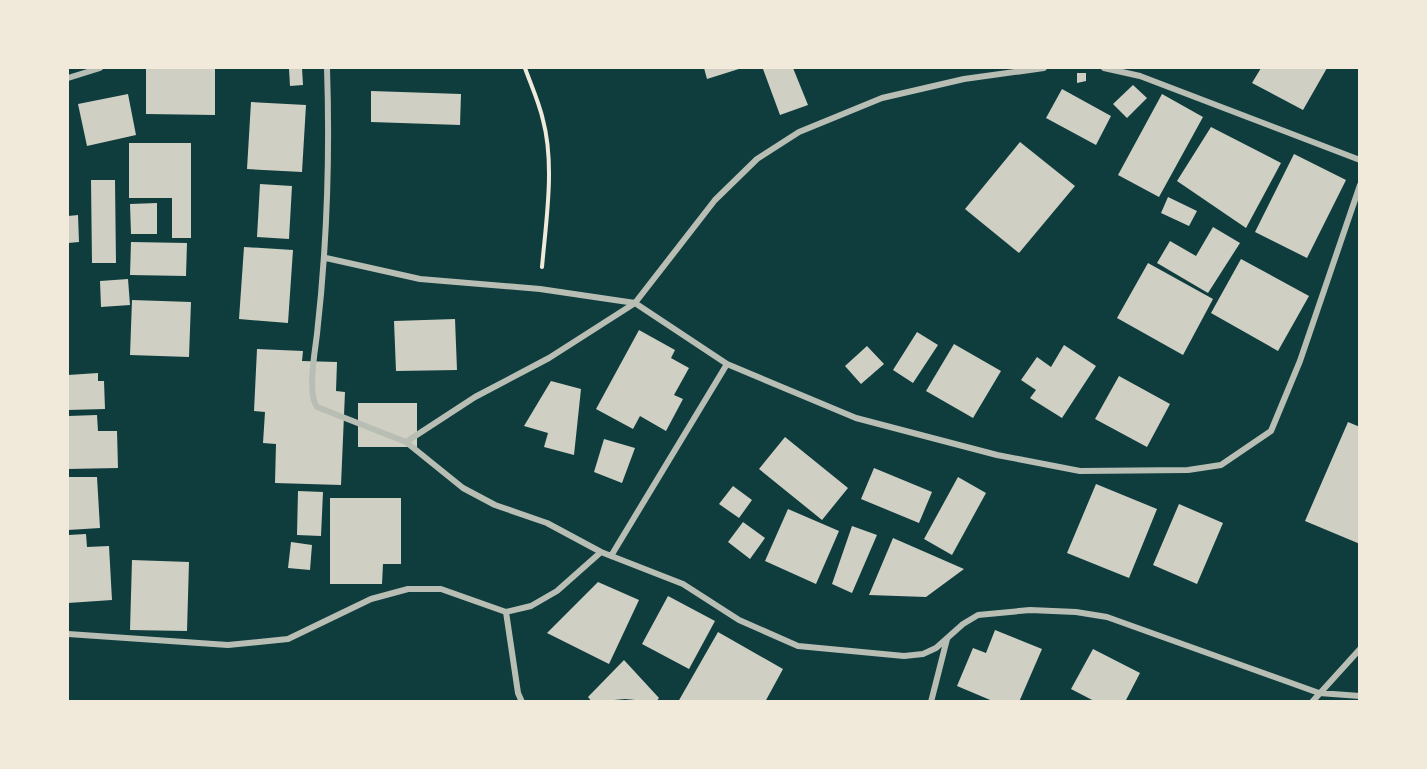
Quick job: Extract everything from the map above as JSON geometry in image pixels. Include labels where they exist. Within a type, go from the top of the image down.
[{"type":"street","points":[[68,78],[100,68]]},
{"type":"street","points":[[327,68],[329,128],[326,258],[314,361],[314,403],[327,412],[406,442],[463,488],[495,506],[547,523],[610,556],[683,584],[739,620],[798,646],[904,656],[923,654],[978,615],[1030,610],[1076,612],[1107,617],[1319,693],[1359,696]]},
{"type":"street","points":[[406,442],[475,397],[549,358],[635,303],[715,200],[757,159],[799,132],[882,98],[964,79],[1044,68]]},
{"type":"street","points":[[1104,68],[1140,76],[1359,160]]},
{"type":"street","points":[[326,258],[420,279],[540,290],[635,303],[727,364],[856,418],[997,455],[1080,471],[1156,472],[1221,465],[1271,431],[1300,361],[1359,186]]},
{"type":"street","points":[[610,556],[727,364]]},
{"type":"street","points":[[68,634],[228,645],[288,639],[371,598],[408,589],[441,589],[506,612],[531,606],[557,591],[602,552]]},
{"type":"street","points":[[506,612],[518,693],[522,702]]},
{"type":"street","points":[[931,702],[947,639]]},
{"type":"street","points":[[1312,702],[1359,650]]},
{"type":"path","points":[[525,68],[544,121],[546,144],[548,200],[540,290]]},
{"type":"building","points":[[146,68],[215,68],[215,115],[146,114]]},
{"type":"building","points":[[302,68],[303,85],[290,86],[289,69]]},
{"type":"building","points":[[704,68],[742,68],[707,79]]},
{"type":"building","points":[[793,68],[808,105],[780,115],[763,69]]},
{"type":"building","points":[[1261,68],[1327,68],[1303,110],[1252,83]]},
{"type":"building","points":[[1077,73],[1086,73],[1086,81],[1077,83]]},
{"type":"building","points":[[1133,85],[1147,98],[1127,118],[1113,104]]},
{"type":"building","points":[[1062,89],[1111,116],[1096,145],[1046,118]]},
{"type":"building","points":[[371,91],[461,94],[460,125],[371,122]]},
{"type":"building","points":[[128,94],[136,135],[87,146],[78,104]]},
{"type":"building","points":[[1162,94],[1203,117],[1159,197],[1118,175]]},
{"type":"building","points":[[251,102],[306,105],[302,172],[247,169]]},
{"type":"building","points":[[1211,127],[1281,163],[1246,228],[1177,181]]},
{"type":"building","points":[[1020,142],[1075,186],[1019,253],[965,209]]},
{"type":"building","points":[[129,143],[191,143],[191,238],[172,238],[172,198],[129,198]]},
{"type":"building","points":[[1294,154],[1346,180],[1307,258],[1255,232]]},
{"type":"building","points":[[91,180],[115,180],[116,263],[92,263]]},
{"type":"building","points":[[260,184],[292,186],[289,239],[257,237]]},
{"type":"building","points":[[1168,197],[1197,211],[1189,226],[1161,213]]},
{"type":"building","points":[[157,203],[157,234],[131,234],[130,204]]},
{"type":"building","points":[[78,215],[79,242],[68,243],[68,216]]},
{"type":"building","points":[[1213,227],[1240,243],[1208,293],[1157,263],[1170,241],[1196,256]]},
{"type":"building","points":[[131,242],[187,243],[186,276],[130,275]]},
{"type":"building","points":[[244,247],[293,250],[288,323],[239,319]]},
{"type":"building","points":[[1241,259],[1309,296],[1278,351],[1211,313]]},
{"type":"building","points":[[1148,263],[1213,299],[1183,355],[1117,318]]},
{"type":"building","points":[[128,279],[130,305],[101,307],[100,281]]},
{"type":"building","points":[[132,300],[191,302],[189,357],[130,355]]},
{"type":"building","points":[[455,319],[457,370],[396,371],[394,321]]},
{"type":"building","points":[[639,330],[675,350],[671,358],[689,368],[674,395],[683,399],[666,431],[640,416],[633,429],[596,409]]},
{"type":"building","points":[[917,332],[938,345],[913,383],[893,370]]},
{"type":"building","points":[[954,344],[1001,371],[973,418],[926,391]]},
{"type":"building","points":[[1064,345],[1096,366],[1062,418],[1030,398],[1036,390],[1021,380],[1037,357],[1051,367]]},
{"type":"building","points":[[867,346],[884,364],[861,384],[845,366]]},
{"type":"building","points":[[257,349],[303,351],[302,361],[337,362],[336,391],[345,392],[341,485],[275,483],[276,444],[263,443],[265,412],[254,411]]},
{"type":"building","points":[[98,373],[98,381],[104,381],[105,409],[68,410],[68,375]]},
{"type":"building","points":[[1119,376],[1170,404],[1147,447],[1095,419]]},
{"type":"building","points":[[551,381],[581,389],[574,455],[544,447],[548,433],[524,426]]},
{"type":"building","points":[[358,403],[417,403],[417,447],[358,447]]},
{"type":"building","points":[[97,415],[98,431],[117,431],[118,468],[68,469],[68,416]]},
{"type":"building","points":[[1348,422],[1360,427],[1360,544],[1305,521]]},
{"type":"building","points":[[785,437],[848,488],[822,520],[759,469]]},
{"type":"building","points":[[604,439],[635,448],[622,483],[594,472]]},
{"type":"building","points":[[874,468],[932,492],[919,523],[861,499]]},
{"type":"building","points":[[68,477],[97,477],[100,528],[68,530]]},
{"type":"building","points":[[958,477],[986,493],[952,555],[924,539]]},
{"type":"building","points":[[1096,484],[1157,509],[1129,578],[1067,553]]},
{"type":"building","points":[[733,486],[752,500],[739,518],[719,504]]},
{"type":"building","points":[[298,491],[323,492],[321,536],[297,535]]},
{"type":"building","points":[[330,498],[401,498],[401,564],[383,564],[382,584],[330,584]]},
{"type":"building","points":[[1179,504],[1223,523],[1197,584],[1153,565]]},
{"type":"building","points":[[788,509],[839,531],[816,584],[765,561]]},
{"type":"building","points":[[743,522],[765,538],[750,559],[728,542]]},
{"type":"building","points":[[852,526],[877,535],[852,593],[832,584]]},
{"type":"building","points":[[86,534],[87,547],[109,546],[112,600],[68,603],[68,535]]},
{"type":"building","points":[[893,538],[964,569],[926,597],[869,595]]},
{"type":"building","points":[[291,542],[312,545],[310,570],[288,568]]},
{"type":"building","points":[[132,560],[189,562],[187,631],[130,630]]},
{"type":"building","points":[[598,582],[639,600],[609,664],[547,633]]},
{"type":"building","points":[[668,596],[715,621],[689,669],[642,644]]},
{"type":"building","points":[[995,630],[1042,649],[1019,702],[995,702],[957,686],[973,648],[986,653]]},
{"type":"building","points":[[718,632],[783,669],[765,702],[678,702]]},
{"type":"building","points":[[1093,649],[1140,673],[1125,702],[1096,702],[1071,689]]},
{"type":"building","points":[[624,660],[659,698],[656,702],[625,699],[592,702],[588,697]]}]
